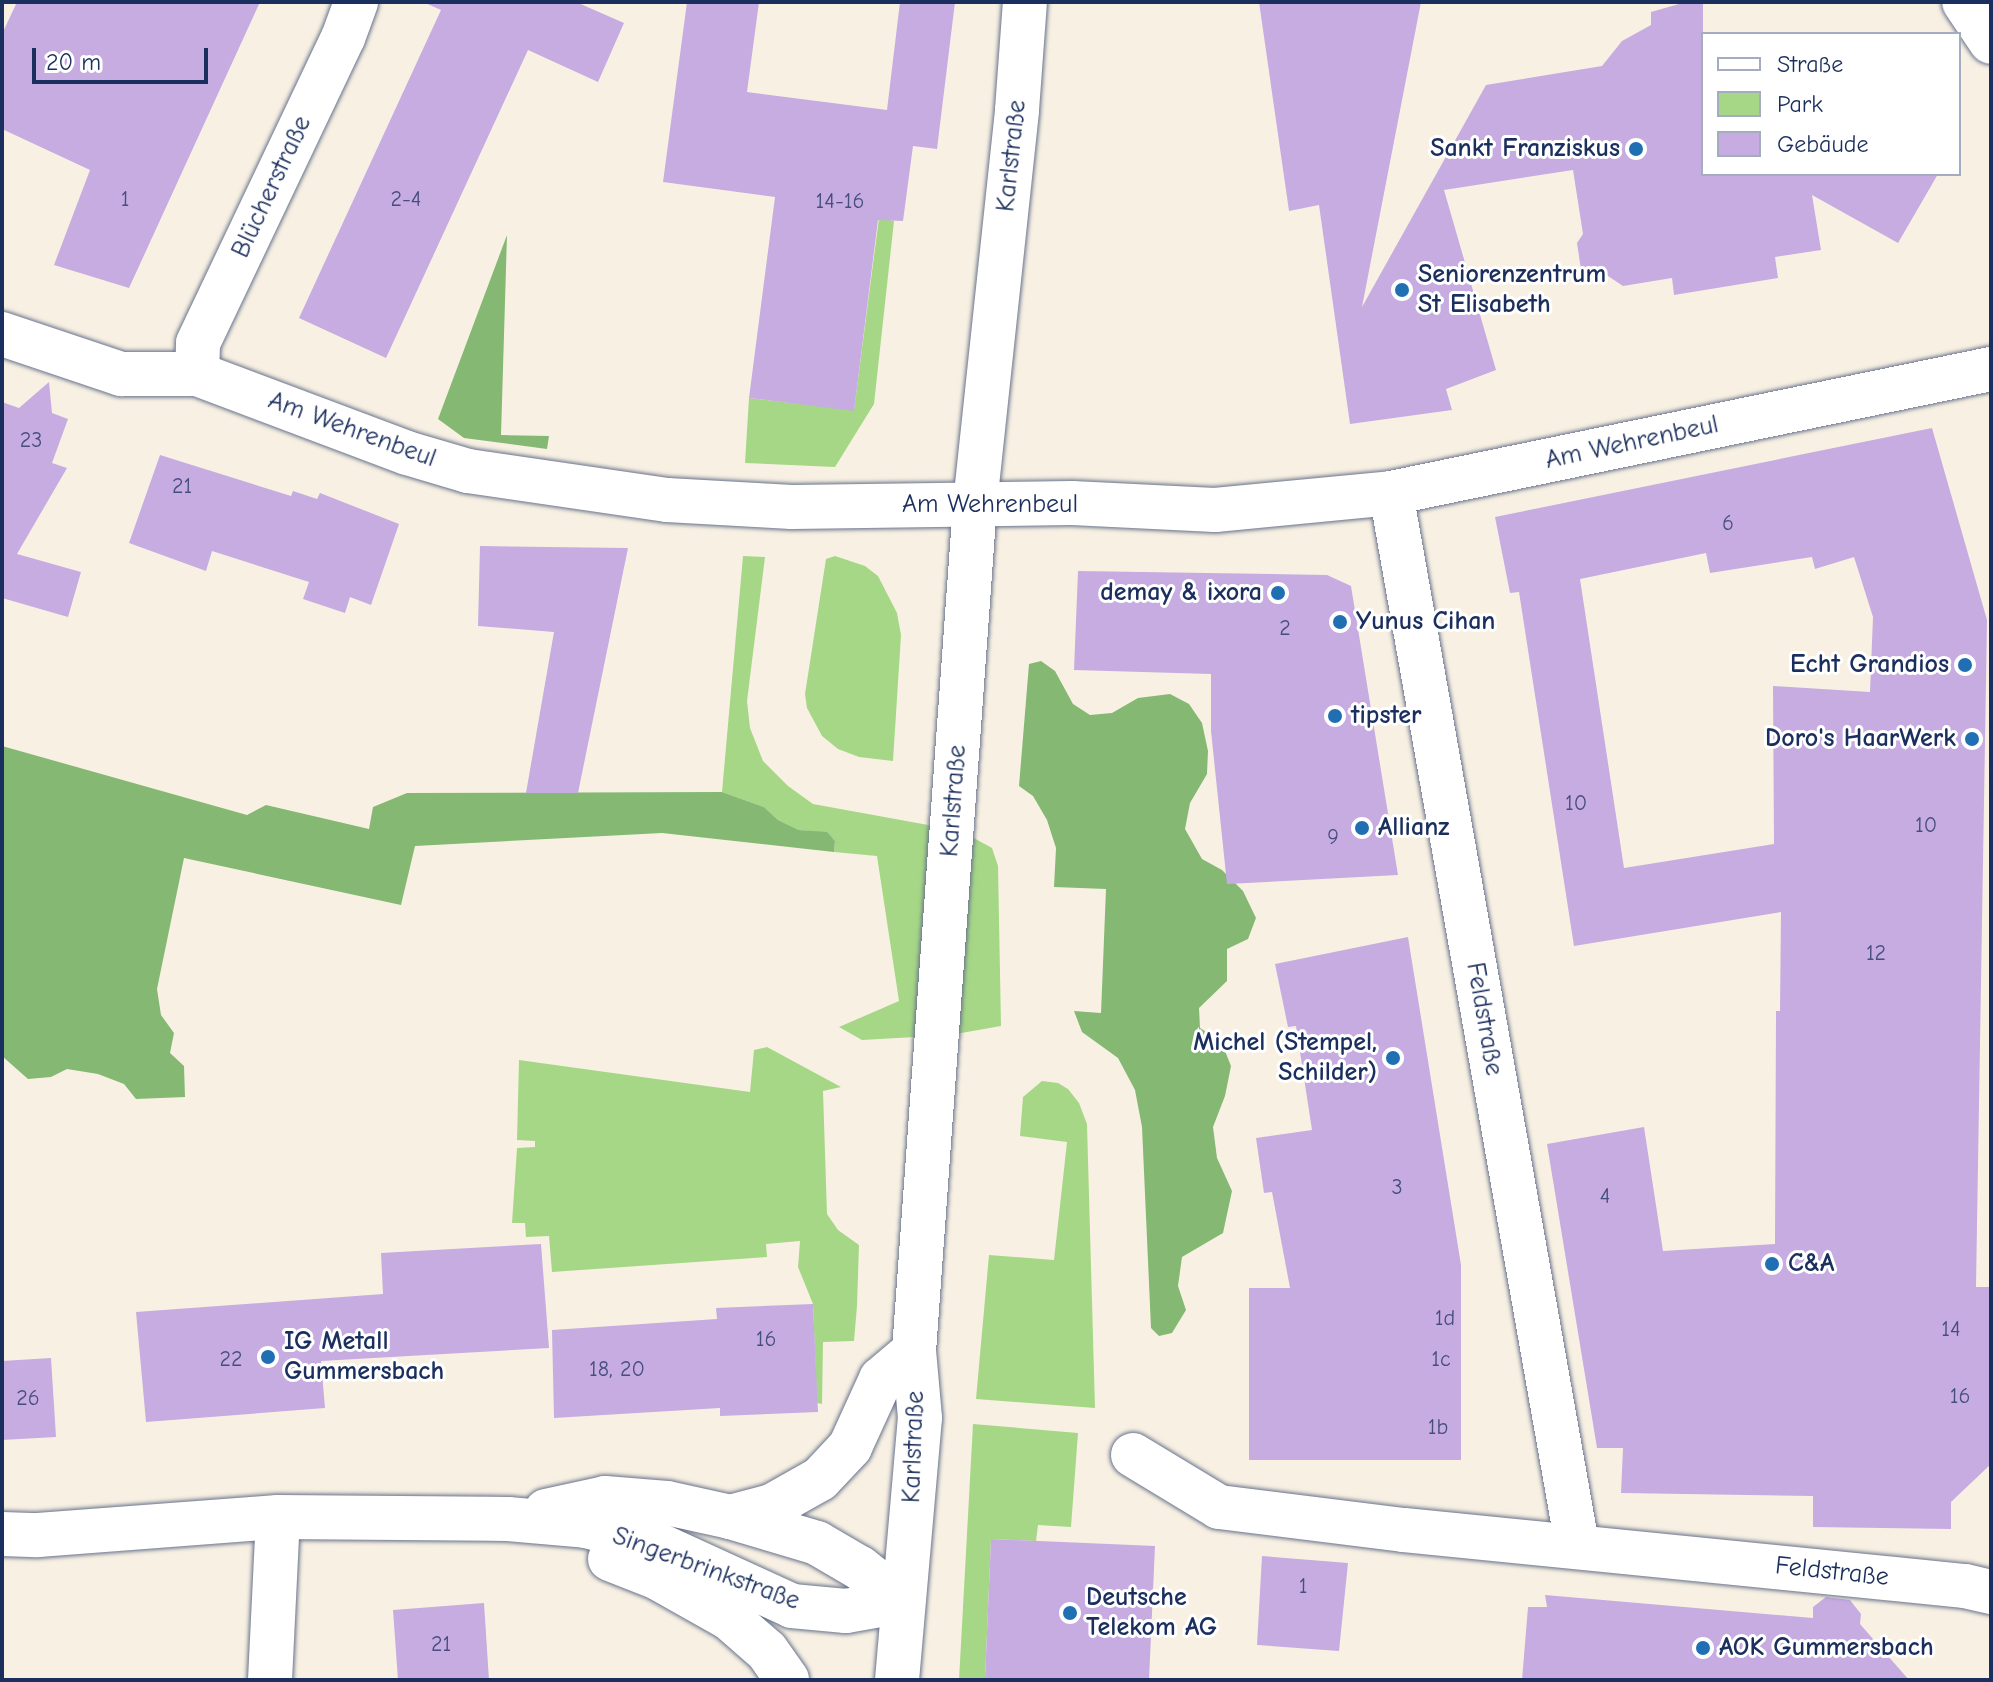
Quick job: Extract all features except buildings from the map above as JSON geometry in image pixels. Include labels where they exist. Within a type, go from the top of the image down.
[{"type":"street","name":"Blücherstraße","points":[[197,374],[198,343],[343,38],[356,2]]},
{"type":"street","name":"Karlstraße","points":[[897,1680],[920,1418],[914,1351],[975,504],[1017,110],[1025,2]]},
{"type":"street","points":[[1964,2],[1991,42]]},
{"type":"street","name":"Am Wehrenbeul","points":[[2,334],[112,372],[197,374],[407,453],[468,471],[681,501],[792,507],[1072,503],[1215,510],[1391,493],[1991,369]]},
{"type":"street","name":"Feldstraße","points":[[1391,493],[1577,1545]]},
{"type":"street","name":"Singerbrinkstraße","points":[[730,1517],[772,1506],[820,1479],[850,1447],[881,1379],[914,1351]]},
{"type":"street","name":"Feldstraße","points":[[1133,1455],[1219,1507],[1404,1530],[1965,1586],[1991,1592]]},
{"type":"street","name":"Singerbrinkstraße","points":[[508,1519],[605,1498],[667,1503],[730,1517],[817,1543],[860,1568],[902,1601]]},
{"type":"street","points":[[270,1680],[278,1517]]},
{"type":"street","name":"Singerbrinkstraße","points":[[2,1534],[38,1535],[278,1517],[508,1519],[586,1526],[659,1545],[792,1606],[846,1611],[902,1601]]},
{"type":"street","name":"Singerbrinkstraße","points":[[508,1519],[658,1578],[729,1618],[767,1651],[787,1680]]},
{"type":"green space","points":[[879,218],[894,221],[874,404],[835,467],[745,463],[749,398],[854,410]]},
{"type":"green space","points":[[507,235],[501,435],[549,436],[547,449],[464,438],[438,419]]},
{"type":"green space","points":[[743,556],[765,557],[747,701],[750,728],[763,761],[788,786],[813,804],[961,831],[992,848],[998,866],[1001,1026],[950,1035],[862,1040],[839,1027],[899,1001],[877,856],[834,852],[835,841],[827,833],[799,830],[778,820],[764,807],[722,792]]},
{"type":"green space","points":[[835,556],[865,566],[878,576],[897,613],[901,635],[893,761],[859,757],[838,749],[822,736],[807,708],[805,694],[826,559]]},
{"type":"green space","points":[[1041,661],[1055,671],[1073,704],[1090,715],[1112,713],[1138,698],[1170,694],[1189,704],[1202,723],[1208,751],[1207,774],[1190,803],[1185,829],[1202,859],[1222,870],[1243,891],[1256,918],[1248,939],[1227,949],[1227,981],[1199,1008],[1200,1028],[1221,1041],[1231,1066],[1225,1096],[1213,1127],[1217,1158],[1232,1191],[1223,1233],[1182,1257],[1178,1286],[1186,1310],[1172,1333],[1159,1336],[1151,1328],[1142,1127],[1135,1090],[1118,1058],[1082,1032],[1074,1011],[1101,1013],[1106,889],[1054,887],[1056,848],[1047,820],[1033,796],[1019,786],[1029,664]]},
{"type":"green space","points":[[2,746],[247,815],[266,805],[369,829],[373,807],[407,793],[722,792],[764,807],[778,820],[799,830],[827,832],[835,841],[834,852],[662,833],[415,846],[401,905],[184,858],[157,989],[161,1015],[174,1033],[170,1053],[184,1066],[185,1097],[136,1099],[124,1084],[98,1074],[67,1069],[51,1077],[28,1079],[2,1056]]},
{"type":"green space","points":[[767,1047],[841,1087],[823,1091],[827,1214],[838,1230],[859,1245],[857,1306],[854,1341],[823,1342],[822,1404],[817,1403],[813,1304],[798,1267],[800,1241],[766,1244],[767,1257],[552,1272],[549,1236],[526,1237],[525,1223],[512,1223],[517,1148],[535,1147],[535,1141],[517,1140],[519,1060],[750,1092],[754,1050]]},
{"type":"green space","points":[[1042,1081],[1058,1083],[1068,1089],[1079,1103],[1087,1124],[1095,1408],[976,1399],[989,1255],[1054,1260],[1067,1142],[1020,1136],[1023,1097]]},
{"type":"green space","points":[[973,1424],[1078,1433],[1071,1527],[1038,1525],[1036,1541],[991,1539],[985,1680],[959,1680]]},
{"type":"place","name":"Sankt Franziskus","points":[[1636,149]]},
{"type":"place","name":"Seniorenzentrum St Elisabeth","points":[[1402,290]]},
{"type":"place","name":"demay & ixora","points":[[1278,593]]},
{"type":"place","name":"Yunus Cihan","points":[[1340,622]]},
{"type":"place","name":"Echt Grandios","points":[[1965,665]]},
{"type":"place","name":"tipster","points":[[1335,716]]},
{"type":"place","name":"Doro's HaarWerk","points":[[1972,739]]},
{"type":"place","name":"Allianz","points":[[1362,828]]},
{"type":"place","name":"Michel (Stempel, Schilder)","points":[[1393,1058]]},
{"type":"place","name":"C&A","points":[[1772,1264]]},
{"type":"place","name":"IG Metall Gummersbach","points":[[268,1357]]},
{"type":"place","name":"Deutsche Telekom AG","points":[[1070,1613]]},
{"type":"place","name":"AOK Gummersbach","points":[[1703,1648]]}]
